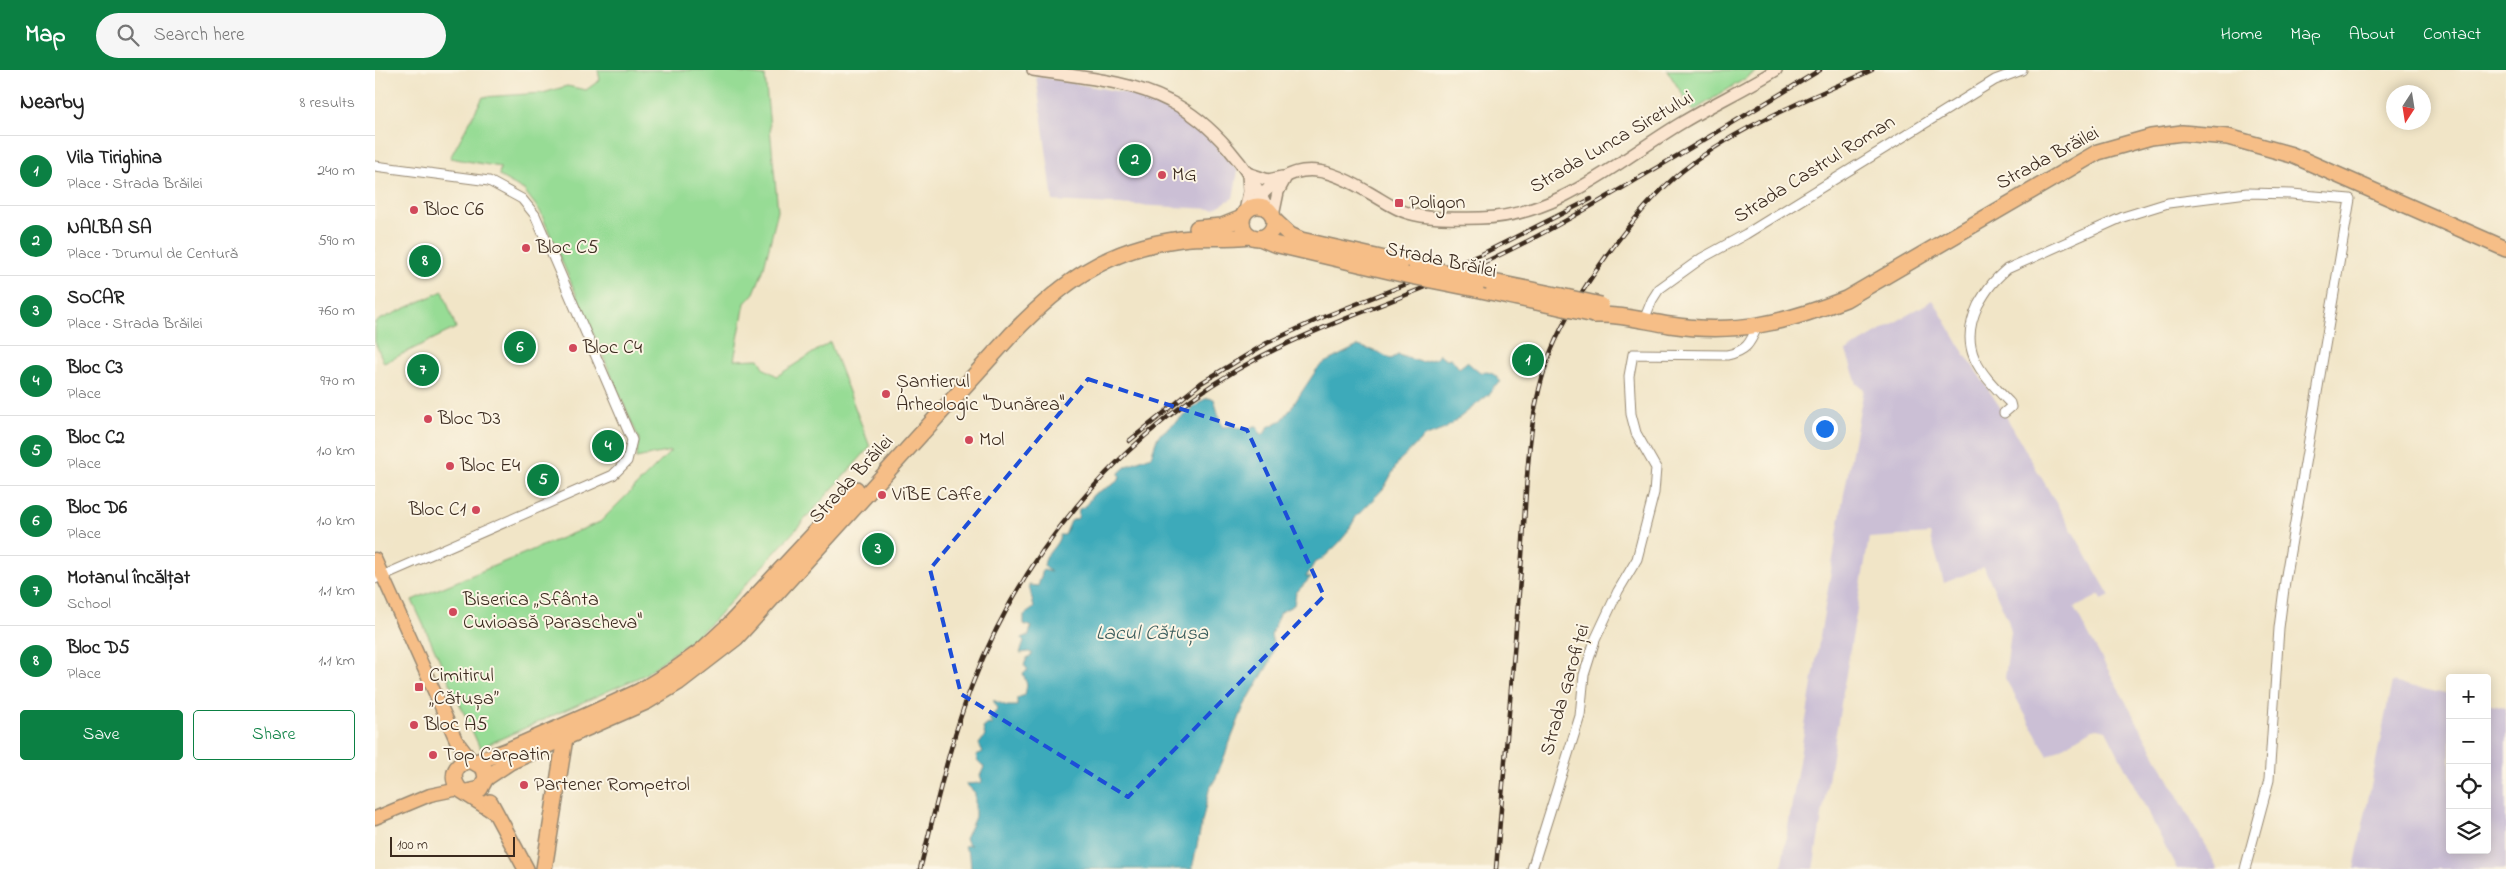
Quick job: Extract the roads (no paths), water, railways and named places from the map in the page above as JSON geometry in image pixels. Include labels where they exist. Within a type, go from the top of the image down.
[{"type":"highway","name":"Strada Brăilei","points":[[463,790],[474,792],[510,762],[645,702],[686,676],[735,638],[1011,335],[1051,295],[1073,278],[1099,263],[1155,243],[1181,238],[1255,237],[1274,244],[1411,270],[1644,320],[1702,327],[1757,327],[1814,312],[1846,299],[2076,163],[2124,143],[2182,133],[2228,137],[2292,154],[2506,249]]},
{"type":"highway","points":[[1261,206],[1272,216],[1269,234],[1255,237],[1243,230],[1244,214],[1261,206]]},
{"type":"highway","name":"Strada Brăilei","points":[[454,772],[461,763],[506,751],[640,691],[701,651],[730,624],[1025,306],[1044,288],[1068,270],[1095,255],[1153,234],[1222,226],[1244,214]]},
{"type":"highway","name":"Strada Brăilei","points":[[1272,216],[1290,235],[1301,240],[1411,270]]},
{"type":"highway","points":[[544,869],[565,738]]},
{"type":"highway","points":[[474,761],[484,768],[485,781],[493,810],[521,867]]},
{"type":"highway","points":[[454,772],[456,785],[493,810]]},
{"type":"main road","points":[[375,560],[379,578],[455,740],[474,761]]},
{"type":"main road","points":[[454,772],[455,740]]},
{"type":"main road","name":"Strada Brăilei","points":[[430,795],[454,772]]},
{"type":"main road","name":"Strada Brăilei","points":[[375,818],[430,795],[463,790]]},
{"type":"street","points":[[1033,70],[1128,87],[1169,100],[1201,123],[1247,173],[1261,194],[1272,216]]},
{"type":"street","name":"Strada Lunca Siretului","points":[[1244,214],[1261,194],[1289,174],[1307,170],[1335,175],[1394,207],[1414,215],[1483,218],[1525,213],[1543,207],[1572,192],[1684,122],[1776,70]]},
{"type":"street","name":"Strada Castrul Roman","points":[[1644,320],[1652,300],[1659,289],[1703,258],[1995,80],[2022,70]]},
{"type":"street","points":[[375,166],[489,181],[521,199],[535,215],[632,440],[627,461],[613,475],[379,578]]},
{"type":"street","points":[[1247,173],[1268,180],[1289,174]]},
{"type":"street","points":[[1244,214],[1249,192],[1247,173]]},
{"type":"street","points":[[1272,216],[1280,186],[1289,174]]},
{"type":"street","points":[[2245,869],[2268,788],[2279,628],[2285,581],[2350,199],[2356,182]]},
{"type":"street","points":[[2004,413],[2011,407],[2010,403],[1979,368],[1970,350],[1969,334],[1975,313],[1992,282],[2007,270],[2123,217],[2168,203],[2247,193],[2292,194],[2350,199]]},
{"type":"street","name":"Strada Garofiței","points":[[1531,869],[1580,716],[1584,675],[1595,640],[1637,559],[1654,493],[1656,468],[1636,433],[1631,414],[1629,376],[1633,354],[1727,355],[1739,353],[1749,347],[1757,327]]},
{"type":"water","name":"Lacul Cătușa","points":[[1358,346],[1378,352],[1391,359],[1398,355],[1421,362],[1437,358],[1439,354],[1446,359],[1451,358],[1459,368],[1467,362],[1480,373],[1484,372],[1495,375],[1501,382],[1494,386],[1491,393],[1445,429],[1424,437],[1399,461],[1384,488],[1356,517],[1338,544],[1321,560],[1315,562],[1306,577],[1311,577],[1296,593],[1294,605],[1281,612],[1271,635],[1274,647],[1270,662],[1244,706],[1216,778],[1209,790],[1192,869],[971,869],[970,856],[964,846],[971,845],[965,839],[975,817],[975,793],[966,784],[981,783],[982,780],[980,776],[984,767],[977,760],[976,755],[983,752],[979,744],[985,736],[983,728],[988,724],[992,725],[989,718],[998,709],[993,700],[1007,706],[1017,706],[1017,698],[1025,695],[1027,685],[1023,673],[1028,670],[1024,665],[1027,658],[1033,654],[1029,652],[1020,653],[1024,642],[1022,638],[1029,635],[1031,627],[1024,624],[1024,615],[1034,608],[1029,585],[1038,586],[1043,570],[1051,572],[1044,566],[1045,561],[1060,535],[1065,535],[1071,521],[1078,518],[1079,509],[1086,505],[1093,495],[1117,481],[1120,478],[1119,473],[1126,467],[1151,456],[1158,436],[1203,400],[1208,398],[1214,399],[1222,427],[1231,426],[1248,430],[1253,426],[1257,426],[1260,434],[1264,434],[1268,427],[1282,420],[1317,369],[1324,363]]},
{"type":"railway","points":[[920,869],[956,730],[972,685],[994,634],[1021,585],[1052,538],[1086,495],[1125,454],[1167,418],[1212,385],[1260,357],[1316,331],[1461,273],[1530,240],[1611,195],[1820,70]]},
{"type":"railway","points":[[1496,869],[1532,426],[1543,375],[1561,329],[1590,280],[1625,231],[1681,172],[1725,141],[1749,127],[1872,70]]},
{"type":"railway","points":[[1129,441],[1201,383],[1267,343],[1321,318],[1482,254],[1591,199]]},
{"type":"place","name":"NALBA SA","points":[[1135,160]]},
{"type":"place","name":"MG","points":[[1162,175]]},
{"type":"place","name":"Poligon","points":[[1399,203]]},
{"type":"place","name":"Bloc C6","points":[[414,210]]},
{"type":"place","name":"Bloc C5","points":[[526,248]]},
{"type":"place","name":"Bloc D5","points":[[425,261]]},
{"type":"place","name":"Bloc D6","points":[[520,347]]},
{"type":"place","name":"Bloc C4","points":[[573,348]]},
{"type":"place","name":"Vila Tirighina","points":[[1528,360]]},
{"type":"place","name":"Motanul încălțat","points":[[423,370]]},
{"type":"place","name":"Șantierul Arheologic \"Dunărea\"","points":[[886,394]]},
{"type":"place","name":"Bloc D3","points":[[428,419]]},
{"type":"place","name":"Mol","points":[[969,440]]},
{"type":"place","name":"Bloc C3","points":[[608,446]]},
{"type":"place","name":"Bloc E4","points":[[450,466]]},
{"type":"place","name":"Bloc C2","points":[[543,480]]},
{"type":"place","name":"ViBE Caffe","points":[[882,495]]},
{"type":"place","name":"Bloc C1","points":[[476,510]]},
{"type":"place","name":"SOCAR","points":[[878,549]]},
{"type":"place","name":"Biserica „Sfânta Cuvioasă Parascheva\"","points":[[453,612]]},
{"type":"place","name":"Cimitirul „Cătușa”","points":[[419,687]]},
{"type":"place","name":"Bloc A5","points":[[414,725]]},
{"type":"place","name":"Top Carpatin","points":[[433,755]]},
{"type":"place","name":"Partener Rompetrol","points":[[524,785]]}]
